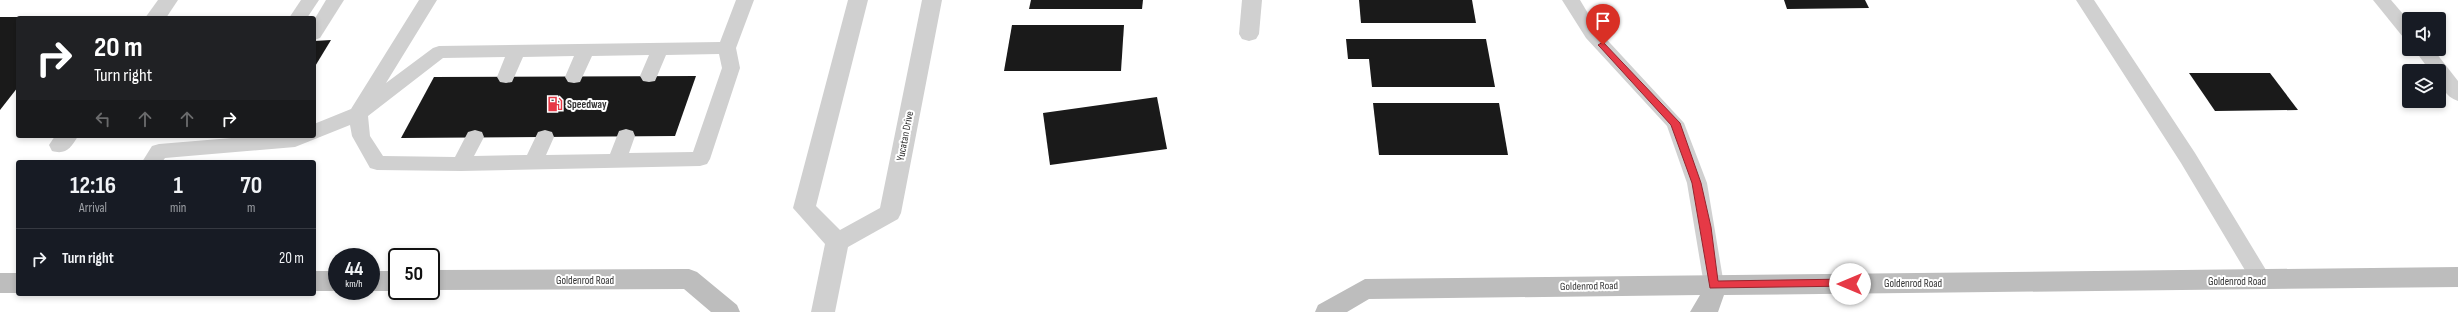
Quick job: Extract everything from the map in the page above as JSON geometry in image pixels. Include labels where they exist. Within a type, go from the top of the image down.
[{"type":"main road","name":"Goldenrod Road","points":[[1327,312],[1365,289],[2458,278]]},
{"type":"main road","name":"Goldenrod Road","points":[[440,280],[689,279],[728,312]]},
{"type":"main road","points":[[316,281],[328,281]]},
{"type":"main road","points":[[0,283],[16,283]]},
{"type":"main road","points":[[1702,312],[1711,304],[1714,285]]},
{"type":"street","points":[[156,16],[168,0]]},
{"type":"street","points":[[823,312],[837,242],[804,208],[858,0]]},
{"type":"street","name":"Yucatan Drive","points":[[837,242],[890,213],[932,0]]},
{"type":"street","points":[[1249,34],[1252,0]]},
{"type":"lane","points":[[299,16],[310,0]]},
{"type":"lane","points":[[316,31],[335,0]]},
{"type":"lane","points":[[428,0],[358,114],[361,136],[376,163],[461,164],[700,159],[731,68],[728,48],[745,0]]},
{"type":"lane","points":[[1572,0],[1592,34],[1675,123],[1697,183],[1706,227],[1714,285]]},
{"type":"lane","points":[[2085,0],[2188,158],[2262,281]]},
{"type":"lane","points":[[2382,0],[2402,24]]},
{"type":"lane","points":[[316,131],[358,114],[439,52],[728,48]]},
{"type":"lane","points":[[650,76],[660,49]]},
{"type":"lane","points":[[574,77],[586,50]]},
{"type":"lane","points":[[506,77],[517,51]]},
{"type":"lane","points":[[2428,56],[2458,94]]},
{"type":"lane","points":[[617,161],[626,136]]},
{"type":"lane","points":[[461,164],[476,137]]},
{"type":"lane","points":[[534,163],[545,137]]},
{"type":"lane","points":[[153,160],[160,151],[215,142],[295,140],[300,138]]},
{"type":"building","points":[[1031,0],[1143,0],[1142,9],[1029,9]]},
{"type":"building","points":[[1359,0],[1472,0],[1476,23],[1361,23]]},
{"type":"building","points":[[1784,0],[1865,0],[1869,8],[1787,9]]},
{"type":"building","points":[[0,17],[16,17],[16,90],[0,110]]},
{"type":"building","points":[[1012,25],[1124,25],[1121,71],[1004,71]]},
{"type":"building","points":[[1346,39],[1486,39],[1495,87],[1372,87],[1369,59],[1348,59]]},
{"type":"building","points":[[331,40],[316,65],[316,41]]},
{"type":"building","points":[[2189,73],[2270,73],[2298,110],[2215,111]]},
{"type":"building","points":[[696,76],[675,136],[401,138],[434,77]]},
{"type":"building","points":[[1157,97],[1167,149],[1050,165],[1043,113]]},
{"type":"building","points":[[1373,103],[1499,103],[1508,155],[1379,155]]},
{"type":"place","name":"Speedway","points":[[555,104]]},
{"type":"route","points":[[1603,45],[1675,123],[1697,183],[1706,227],[1714,285],[1850,284]]}]
